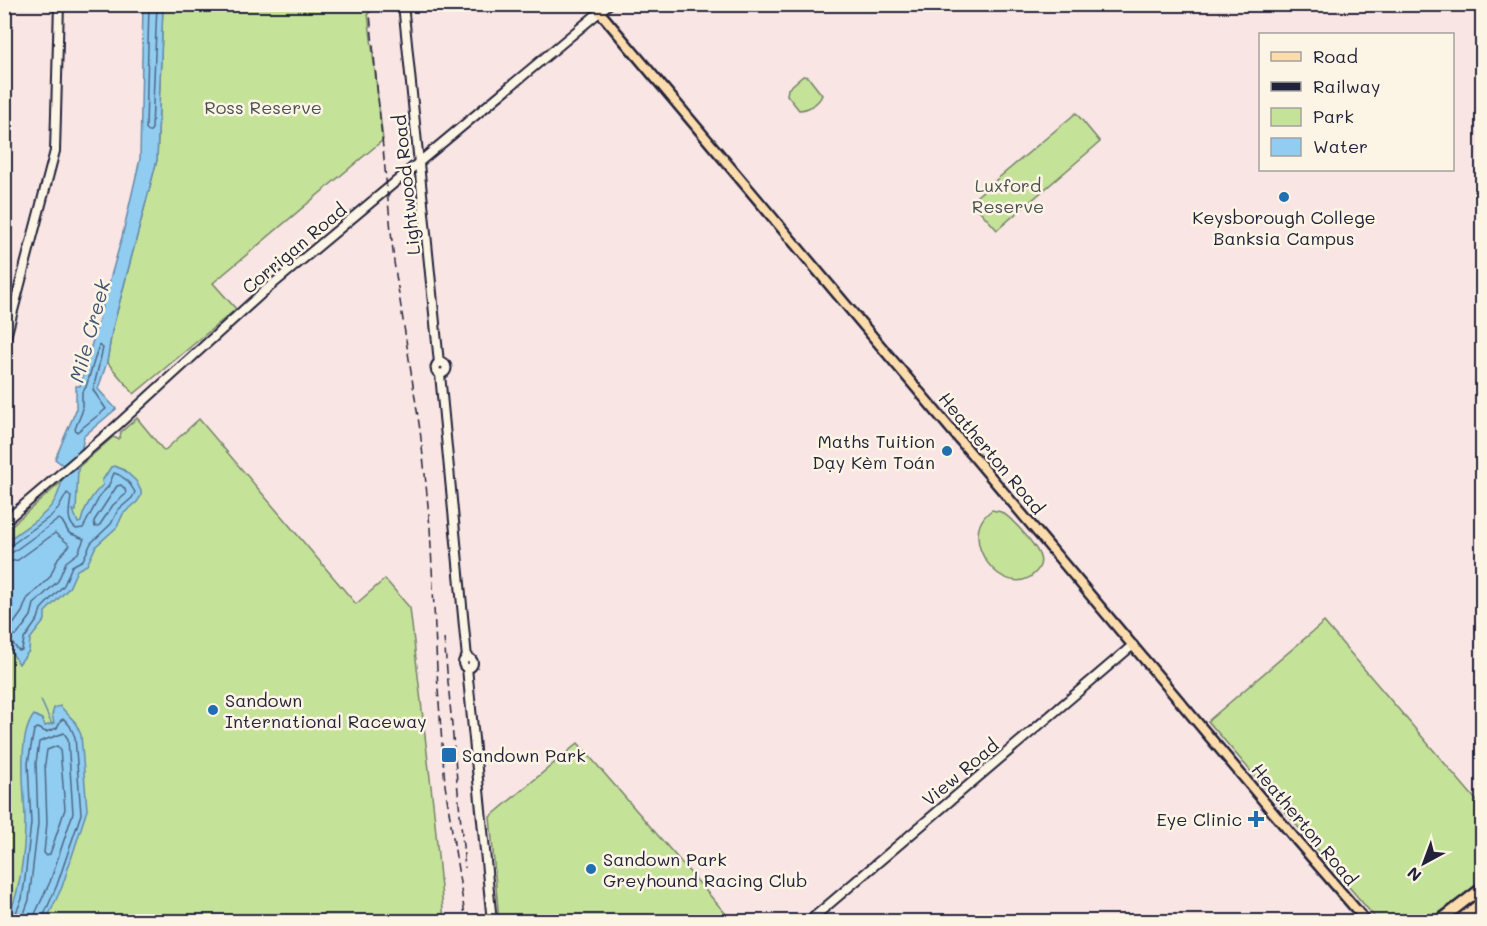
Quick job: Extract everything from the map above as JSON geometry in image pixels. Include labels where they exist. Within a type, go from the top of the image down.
[{"type":"highway","points":[[1438,921],[1482,888]]},
{"type":"highway","points":[[1457,921],[1482,902]]},
{"type":"main road","points":[[4,345],[55,152],[59,4]]},
{"type":"main road","name":"Lightwood Road","points":[[403,4],[439,363],[444,363],[447,368],[445,373],[440,374],[467,658],[473,663],[467,668],[492,921]]},
{"type":"main road","name":"Heatherton Road","points":[[593,4],[1367,921]]},
{"type":"main road","name":"Corrigan Road","points":[[4,522],[81,457],[261,294],[609,4]]},
{"type":"main road","name":"View Road","points":[[808,921],[1133,645]]},
{"type":"green space","name":"Ross Reserve","points":[[163,5],[367,5],[383,140],[213,283],[236,309],[134,394],[107,362],[112,331],[157,160]]},
{"type":"green space","points":[[803,76],[808,77],[822,95],[813,106],[799,110],[787,95],[788,89]]},
{"type":"green space","name":"Luxford Reserve","points":[[1076,113],[1100,142],[997,230],[971,201]]},
{"type":"green space","name":"Sandown International Raceway","points":[[137,418],[164,451],[199,419],[356,604],[385,579],[410,608],[434,812],[444,921],[5,921],[4,532],[113,437],[118,439],[121,432]]},
{"type":"green space","points":[[992,510],[1001,512],[1011,520],[1038,552],[1041,559],[1039,568],[1023,580],[1010,580],[998,573],[988,563],[981,550],[978,535],[981,522]]},
{"type":"green space","points":[[1324,622],[1482,807],[1482,883],[1427,921],[1378,921],[1208,721]]},
{"type":"green space","name":"Sandown Park Greyhound Racing Club","points":[[578,743],[732,921],[499,921],[490,817]]},
{"type":"water","points":[[143,5],[163,5],[157,160],[112,331],[107,362],[98,389],[116,409],[84,436],[78,470],[76,511],[73,510],[78,523],[81,522],[89,502],[103,485],[102,481],[111,467],[114,466],[124,470],[136,481],[141,496],[123,514],[117,527],[96,546],[87,565],[77,570],[69,588],[45,612],[45,620],[30,639],[29,651],[19,664],[10,650],[5,649],[5,543],[46,512],[53,504],[62,482],[64,466],[55,459],[76,410],[76,386],[80,386],[122,237],[140,159]]},
{"type":"water","points":[[60,706],[75,722],[81,735],[87,810],[62,887],[46,921],[5,921],[18,887],[23,859],[25,821],[23,752],[28,725],[34,715],[42,719],[45,726],[54,723],[52,715],[54,708]]},
{"type":"waterway","name":"Mile Creek","points":[[41,700],[52,725]]},
{"type":"railway","points":[[369,4],[394,262],[425,474],[445,785],[466,922]]},
{"type":"railway","points":[[444,638],[465,868]]},
{"type":"place","name":"Keysborough College Banksia Campus","points":[[1284,197]]},
{"type":"place","name":"Maths Tuition Dạy Kèm Toán","points":[[947,451]]},
{"type":"place","name":"Sandown International Raceway","points":[[213,710]]},
{"type":"place","name":"Sandown Park","points":[[449,755]]},
{"type":"place","name":"Eye Clinic","points":[[1256,819]]},
{"type":"place","name":"Sandown Park Greyhound Racing Club","points":[[591,869]]}]
